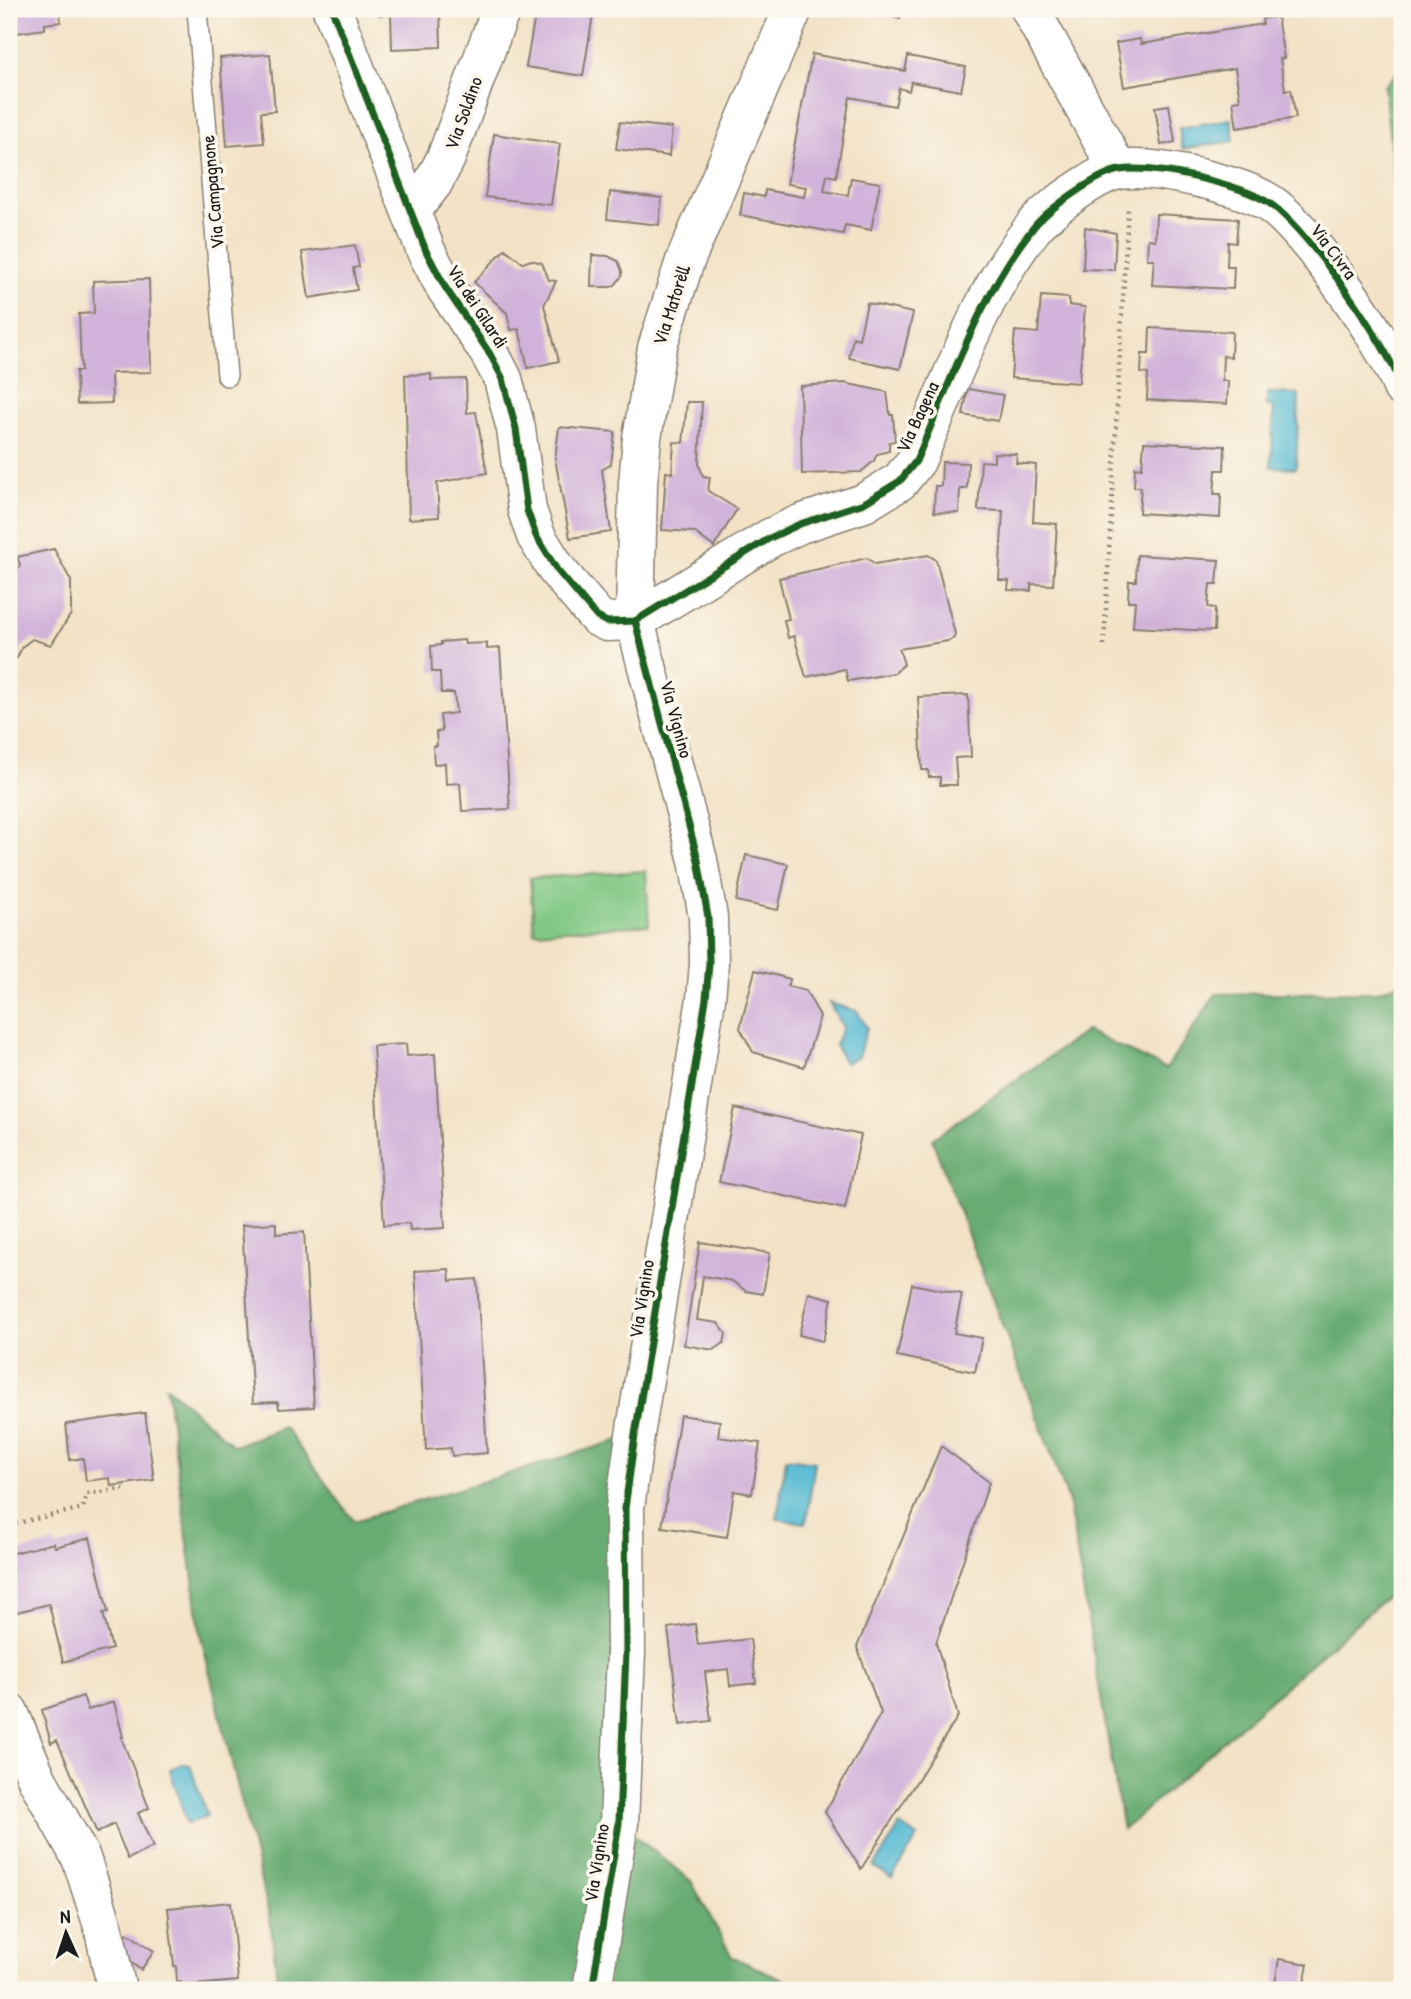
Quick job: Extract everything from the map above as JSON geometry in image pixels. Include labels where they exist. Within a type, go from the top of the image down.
[{"type":"street","name":"Via dei Gilardi","points":[[332,9],[435,269],[491,354],[503,379],[516,429],[527,510],[536,536],[557,570],[597,617],[607,622],[635,621]]},
{"type":"street","name":"Via Soldino","points":[[411,211],[433,183],[446,158],[501,9]]},
{"type":"street","name":"Via Matorèll","points":[[635,621],[638,482],[649,389],[657,348],[685,261],[793,9]]},
{"type":"street","points":[[1030,9],[1124,170]]},
{"type":"street","name":"Via Bagena","points":[[635,621],[770,538],[800,524],[864,503],[900,481],[916,461],[982,311],[1034,227],[1059,204],[1088,184],[1124,170]]},
{"type":"street","name":"Via Civra","points":[[1124,170],[1165,173],[1227,184],[1248,191],[1271,204],[1316,251],[1372,332],[1402,387]]},
{"type":"street","name":"Via Vignino","points":[[592,1990],[619,1823],[626,1652],[625,1508],[706,999],[709,963],[708,917],[698,860],[635,621]]},
{"type":"street","points":[[9,1712],[37,1779],[81,1858],[103,1926],[117,1990]]},
{"type":"lane","name":"Via Campagnone","points":[[197,9],[227,376]]},
{"type":"path","points":[[1104,645],[1124,170]]},
{"type":"path","points":[[9,1525],[83,1508],[87,1494],[127,1488]]},
{"type":"green space","points":[[1402,67],[1402,252],[1384,86]]},
{"type":"green space","points":[[646,871],[649,925],[534,932],[530,878]]},
{"type":"green space","points":[[1402,982],[1402,1583],[1123,1830],[1068,1499],[932,1139],[1086,1031],[1166,1069],[1216,994],[1376,992]]},
{"type":"green space","points":[[166,1386],[234,1446],[284,1427],[354,1521],[635,1435],[619,1823],[691,1881],[732,1957],[809,1990],[278,1990],[270,1918],[201,1637]]},
{"type":"water","points":[[1231,119],[1234,141],[1182,149],[1179,128]]},
{"type":"water","points":[[1267,393],[1299,394],[1296,468],[1271,467],[1274,407],[1267,406]]},
{"type":"water","points":[[829,1003],[857,1011],[867,1028],[858,1057],[845,1063],[835,1045],[843,1027]]},
{"type":"water","points":[[786,1458],[815,1462],[806,1523],[777,1519]]},
{"type":"water","points":[[182,1764],[190,1765],[207,1816],[187,1824],[170,1769]]},
{"type":"water","points":[[900,1825],[918,1837],[892,1878],[874,1867]]},
{"type":"building","points":[[9,9],[59,9],[61,22],[45,24],[45,29],[9,34]]},
{"type":"building","points":[[379,9],[440,9],[441,47],[392,49],[391,14],[379,15]]},
{"type":"building","points":[[536,9],[594,9],[583,76],[526,67]]},
{"type":"building","points":[[855,9],[902,9],[900,18]]},
{"type":"building","points":[[1277,17],[1284,58],[1280,59],[1285,90],[1291,89],[1296,118],[1237,128],[1233,101],[1240,100],[1235,68],[1124,87],[1116,43],[1140,39],[1141,44],[1263,24],[1262,19]]},
{"type":"building","points":[[270,54],[275,111],[261,112],[264,143],[227,146],[220,58]]},
{"type":"building","points":[[812,54],[905,71],[908,56],[966,67],[961,91],[911,82],[909,91],[899,88],[895,106],[850,97],[836,177],[827,175],[824,191],[848,195],[851,178],[880,183],[871,230],[845,225],[843,234],[740,215],[744,193],[764,197],[765,190],[804,197],[806,187],[787,184]]},
{"type":"building","points":[[1169,105],[1175,142],[1161,145],[1155,107]]},
{"type":"building","points":[[620,122],[672,128],[669,156],[616,149]]},
{"type":"building","points":[[494,134],[560,144],[551,205],[485,197]]},
{"type":"building","points":[[610,192],[662,198],[659,225],[607,219]]},
{"type":"building","points":[[1156,214],[1238,219],[1236,243],[1228,242],[1227,266],[1234,266],[1233,289],[1152,285],[1154,259],[1147,259],[1148,239],[1155,240]]},
{"type":"building","points":[[1085,227],[1116,233],[1114,270],[1083,269]]},
{"type":"building","points":[[355,245],[359,267],[353,268],[357,290],[309,298],[302,252]]},
{"type":"building","points":[[505,249],[523,263],[531,260],[542,263],[549,280],[556,281],[544,305],[559,361],[528,368],[519,329],[511,330],[507,313],[474,282]]},
{"type":"building","points":[[592,255],[608,256],[618,261],[622,276],[615,285],[591,287]]},
{"type":"building","points":[[149,279],[151,372],[111,373],[112,403],[77,404],[76,371],[81,371],[79,314],[94,313],[93,281]]},
{"type":"building","points":[[1041,296],[1069,298],[1069,305],[1085,307],[1079,383],[1011,378],[1015,331],[1038,333]]},
{"type":"building","points":[[867,303],[913,313],[900,369],[849,358],[853,337],[859,339]]},
{"type":"building","points":[[1150,328],[1232,332],[1231,357],[1223,356],[1222,380],[1228,381],[1227,404],[1147,400],[1148,374],[1141,373],[1142,354],[1149,354]]},
{"type":"building","points":[[431,374],[431,380],[466,379],[467,413],[476,412],[487,473],[437,483],[439,517],[409,519],[405,375]]},
{"type":"building","points":[[844,383],[887,392],[890,415],[893,415],[895,441],[889,442],[889,451],[877,454],[874,461],[861,472],[802,474],[800,386]]},
{"type":"building","points":[[968,389],[1003,395],[998,421],[963,415]]},
{"type":"building","points":[[687,402],[702,402],[699,464],[703,476],[710,477],[708,491],[737,509],[714,547],[694,532],[662,530],[666,472],[672,473],[674,442],[683,443]]},
{"type":"building","points":[[559,427],[615,432],[611,464],[602,470],[611,532],[570,538],[555,459]]},
{"type":"building","points":[[1144,442],[1225,446],[1224,470],[1216,470],[1214,494],[1221,494],[1220,518],[1139,513],[1141,487],[1134,487],[1135,467],[1142,468]]},
{"type":"building","points":[[994,453],[1017,454],[1016,463],[1036,465],[1033,522],[1057,524],[1053,585],[1031,584],[1031,591],[1008,590],[1009,581],[999,580],[1003,511],[978,510],[981,461],[994,462]]},
{"type":"building","points":[[942,462],[968,463],[967,489],[960,489],[959,513],[934,512],[935,486],[941,486]]},
{"type":"building","points":[[54,549],[71,581],[71,614],[51,645],[32,639],[22,647],[17,658],[9,661],[9,582],[20,565],[17,557]]},
{"type":"building","points":[[928,555],[936,560],[954,638],[899,649],[904,664],[895,673],[848,681],[845,669],[806,677],[794,636],[788,638],[784,620],[789,619],[779,578],[867,558],[875,564]]},
{"type":"building","points":[[1137,555],[1219,560],[1217,584],[1210,584],[1208,607],[1215,608],[1214,631],[1133,627],[1135,601],[1128,601],[1129,581],[1136,581]]},
{"type":"building","points":[[464,640],[465,644],[487,643],[487,649],[500,648],[510,809],[462,811],[460,783],[446,784],[445,763],[434,764],[433,746],[437,746],[436,732],[442,731],[440,715],[456,713],[454,693],[441,693],[440,672],[432,672],[431,646],[441,645],[441,642]]},
{"type":"building","points":[[968,695],[971,757],[955,758],[957,785],[940,785],[940,777],[929,777],[928,770],[922,770],[918,697]]},
{"type":"building","points":[[746,855],[788,864],[778,910],[736,901]]},
{"type":"building","points":[[755,970],[790,979],[787,986],[806,991],[820,1016],[804,1067],[753,1052],[740,1028]]},
{"type":"building","points":[[406,1044],[407,1056],[435,1054],[445,1228],[410,1230],[409,1223],[384,1225],[373,1046]]},
{"type":"building","points":[[735,1108],[861,1135],[845,1209],[719,1182]]},
{"type":"building","points":[[276,1223],[276,1234],[304,1232],[314,1407],[279,1409],[278,1402],[253,1403],[242,1225]]},
{"type":"building","points":[[700,1242],[770,1253],[763,1294],[746,1291],[732,1281],[703,1276],[697,1320],[718,1323],[726,1334],[724,1343],[714,1350],[684,1345]]},
{"type":"building","points":[[449,1269],[450,1281],[477,1279],[487,1453],[452,1456],[451,1448],[426,1450],[415,1271]]},
{"type":"building","points":[[912,1284],[962,1294],[954,1333],[982,1338],[975,1372],[897,1356]]},
{"type":"building","points":[[809,1293],[832,1299],[823,1341],[799,1335]]},
{"type":"building","points":[[145,1413],[154,1480],[111,1486],[110,1478],[86,1481],[83,1458],[70,1460],[66,1424]]},
{"type":"building","points":[[680,1415],[720,1421],[718,1437],[760,1443],[752,1494],[734,1491],[727,1537],[662,1527]]},
{"type":"building","points":[[941,1446],[989,1482],[936,1643],[958,1716],[861,1869],[825,1812],[881,1713],[857,1647]]},
{"type":"building","points":[[90,1538],[108,1612],[103,1613],[112,1649],[63,1662],[49,1604],[9,1614],[9,1554]]},
{"type":"building","points":[[695,1624],[698,1645],[750,1639],[756,1683],[730,1686],[728,1669],[705,1672],[711,1721],[680,1725],[668,1628]]},
{"type":"building","points":[[83,1696],[88,1710],[114,1702],[121,1737],[149,1808],[138,1813],[153,1847],[128,1859],[114,1824],[97,1833],[57,1740],[51,1743],[42,1710]]},
{"type":"building","points":[[231,1902],[238,1981],[181,1986],[181,1982],[177,1983],[174,1966],[168,1908]]},
{"type":"building","points":[[127,1933],[154,1951],[141,1970],[114,1950]]},
{"type":"building","points":[[1279,1959],[1308,1964],[1303,1990],[1274,1990]]},
{"type":"cycle path","points":[[332,9],[426,251],[445,287],[490,354],[503,379],[516,429],[527,510],[536,536],[557,570],[597,617],[607,622],[635,621],[770,538],[800,524],[864,503],[900,481],[916,461],[967,340],[1014,254],[1049,212],[1086,185],[1120,170],[1175,173],[1238,189],[1269,203],[1303,236],[1344,288],[1381,344],[1402,387]]},
{"type":"cycle path","points":[[592,1990],[619,1823],[626,1652],[625,1508],[706,999],[709,963],[708,917],[698,860],[635,621]]}]
